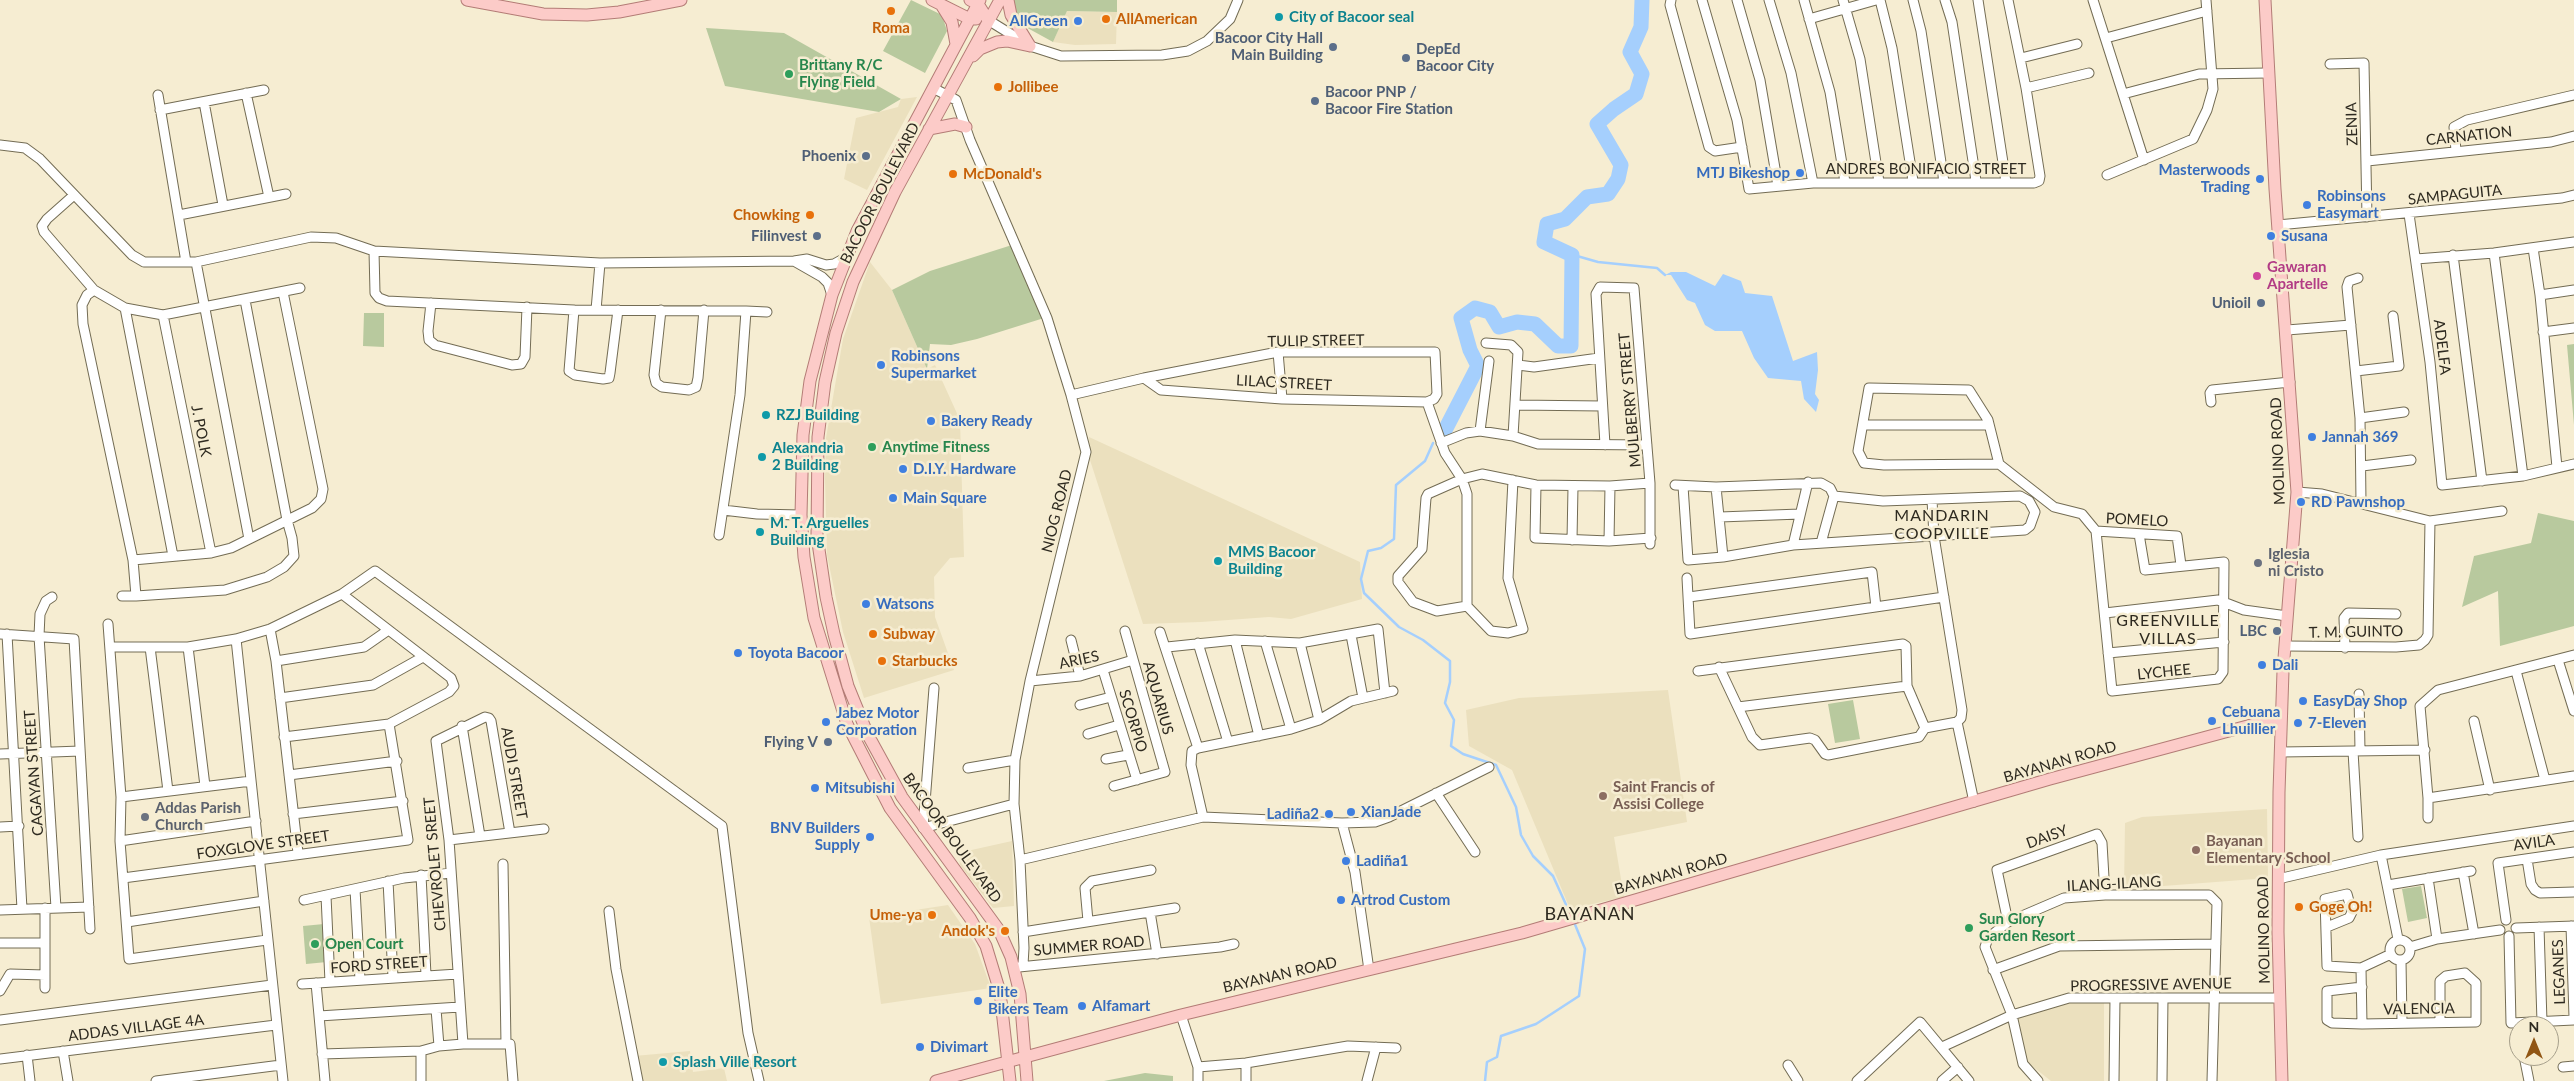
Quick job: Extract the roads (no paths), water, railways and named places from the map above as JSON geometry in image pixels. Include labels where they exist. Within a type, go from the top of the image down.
[{"type":"main road","points":[[468,0],[543,14],[587,15],[619,12],[681,0]]},
{"type":"main road","name":"BACOOR BOULEVARD","points":[[1000,0],[929,129],[868,248],[853,282],[834,344],[825,382],[816,470],[818,536],[826,596],[848,686],[862,720],[890,777],[923,828],[999,930],[1019,967],[1027,1081]]},
{"type":"main road","points":[[1008,0],[1011,15],[1030,46]]},
{"type":"main road","name":"MOLINO ROAD","points":[[2265,0],[2268,73],[2297,492],[2287,616],[2280,752],[2278,879],[2282,1081]]},
{"type":"main road","points":[[976,1],[988,20]]},
{"type":"main road","name":"BACOOR BOULEVARD","points":[[976,1],[970,19],[865,215],[845,258],[832,295],[819,342],[802,436],[801,515],[804,557],[812,609],[847,724],[890,808],[970,918],[992,962],[1000,992],[1010,1081]]},
{"type":"main road","points":[[936,2],[970,19],[988,20]]},
{"type":"main road","points":[[936,2],[952,22],[956,44]]},
{"type":"main road","points":[[966,63],[988,44],[1007,41],[1030,46]]},
{"type":"main road","points":[[929,129],[955,124],[966,127]]},
{"type":"main road","points":[[819,342],[834,344]]},
{"type":"main road","name":"BAYANAN ROAD","points":[[936,1081],[1008,1060],[1181,1015],[1522,933],[2066,775],[2281,718]]},
{"type":"main road","points":[[935,871],[949,861]]},
{"type":"street","points":[[988,20],[1030,46],[1061,56],[1076,58],[1176,54],[1198,47],[1216,35],[1230,18],[1238,0]]},
{"type":"street","points":[[1671,0],[1670,6],[1709,147],[1716,150],[1742,147],[1737,120],[1702,0]]},
{"type":"street","points":[[1737,0],[1760,80],[1778,186]]},
{"type":"street","points":[[1769,0],[1791,73],[1813,183]]},
{"type":"street","points":[[1804,0],[1830,92],[1845,182]]},
{"type":"street","points":[[1810,18],[1844,4],[1878,0],[1892,48],[1913,182]]},
{"type":"street","points":[[1913,0],[1921,31],[1944,182]]},
{"type":"street","points":[[1945,0],[1952,22],[1976,181]]},
{"type":"street","points":[[1978,0],[2006,182]]},
{"type":"street","name":"ANDRES BONIFACIO STREET","points":[[1742,147],[1749,189],[1845,182],[1976,181],[2034,183],[2040,179],[2026,88],[2008,0]]},
{"type":"street","points":[[2093,0],[2144,160]]},
{"type":"street","points":[[2107,175],[2193,139],[2212,98],[2212,73],[2206,0]]},
{"type":"street","points":[[1844,4],[1860,59],[1879,182]]},
{"type":"street","points":[[2106,38],[2207,11]]},
{"type":"street","points":[[2020,58],[2078,44]]},
{"type":"street","name":"ZENIA","points":[[2330,64],[2364,64],[2367,218]]},
{"type":"street","points":[[2026,88],[2089,73]]},
{"type":"street","points":[[2124,94],[2200,74],[2268,73]]},
{"type":"street","points":[[933,88],[948,95]]},
{"type":"street","points":[[160,110],[264,90]]},
{"type":"street","points":[[246,92],[269,196]]},
{"type":"street","points":[[158,95],[186,262]]},
{"type":"street","name":"NIOG ROAD","points":[[948,95],[956,100],[1047,318],[1072,395],[1086,452],[1030,681],[1015,760],[1014,804],[1020,860],[1023,932],[1019,967]]},
{"type":"street","points":[[2456,151],[2454,127],[2468,120],[2574,95]]},
{"type":"street","points":[[204,102],[223,205]]},
{"type":"street","name":"CARNATION","points":[[2367,161],[2551,142],[2574,136]]},
{"type":"street","points":[[0,145],[25,148],[40,158],[136,259],[144,262],[196,262],[311,237],[336,238],[374,251],[600,263],[794,262],[807,259],[826,265],[834,264],[845,258]]},
{"type":"street","points":[[179,215],[286,194]]},
{"type":"street","points":[[74,195],[47,219],[42,226],[94,290],[125,308],[163,315],[300,288]]},
{"type":"street","name":"SAMPAGUITA","points":[[2278,225],[2409,214],[2574,195]]},
{"type":"street","name":"ADELFA","points":[[2409,214],[2430,362],[2442,485],[2482,481]]},
{"type":"street","points":[[2416,259],[2494,253],[2574,242]]},
{"type":"street","points":[[2533,248],[2540,295],[2557,467]]},
{"type":"street","points":[[374,251],[374,286],[379,298],[431,303],[574,310],[767,312]]},
{"type":"street","points":[[2494,253],[2523,476]]},
{"type":"street","points":[[2454,255],[2482,481],[2523,476],[2574,464]]},
{"type":"street","points":[[196,262],[249,539]]},
{"type":"street","points":[[794,262],[800,267],[822,277],[828,283],[832,295]]},
{"type":"street","points":[[596,310],[600,263]]},
{"type":"street","points":[[2358,278],[2349,281],[2347,284],[2360,418],[2361,503]]},
{"type":"street","name":"MULBERRY STREET","points":[[1599,358],[1596,294],[1600,287],[1634,288],[1650,483],[1650,541],[1608,541]]},
{"type":"street","points":[[94,290],[87,295],[82,305],[83,324],[133,560],[136,596]]},
{"type":"street","points":[[2540,295],[2574,290]]},
{"type":"street","points":[[133,560],[212,553],[231,548],[312,508],[324,494],[283,292]]},
{"type":"street","points":[[122,596],[211,592],[267,577],[284,567],[294,556],[245,300]]},
{"type":"street","points":[[431,303],[428,331],[429,340],[435,345],[512,365],[521,364],[525,357],[527,307]]},
{"type":"street","points":[[125,308],[173,556]]},
{"type":"street","points":[[574,310],[568,363],[569,371],[575,375],[603,379],[608,378],[610,374],[618,310]]},
{"type":"street","points":[[662,310],[654,376],[656,383],[662,387],[689,390],[696,387],[698,378],[704,310]]},
{"type":"street","points":[[719,535],[740,395],[746,311]]},
{"type":"street","name":"J. POLK","points":[[163,315],[212,553]]},
{"type":"street","points":[[2356,371],[2399,366],[2393,316]]},
{"type":"street","points":[[2287,330],[2350,324]]},
{"type":"street","points":[[2543,332],[2574,328]]},
{"type":"street","points":[[1486,343],[1510,345],[1518,352],[1513,436]]},
{"type":"street","points":[[1278,352],[1282,399]]},
{"type":"street","name":"TULIP STREET","points":[[1072,395],[1144,378],[1278,352],[1435,352],[1437,394],[1434,399],[1427,402]]},
{"type":"street","points":[[1518,365],[1534,367],[1599,358],[1605,445]]},
{"type":"street","points":[[1480,431],[1489,361]]},
{"type":"street","name":"LILAC STREET","points":[[1144,378],[1161,390],[1282,399],[1427,402]]},
{"type":"street","points":[[2211,402],[2210,393],[2212,390],[2290,382]]},
{"type":"street","points":[[1999,464],[1884,465],[1864,462],[1858,451],[1869,388],[1969,390],[1989,425],[1999,464],[2054,507],[2082,514],[2096,531],[2108,653],[2224,642],[2224,562],[2145,570],[2140,534]]},
{"type":"street","points":[[1427,402],[1441,443],[1462,479],[1467,494],[1467,606],[1491,631],[1508,632],[1523,629],[1508,578],[1513,480]]},
{"type":"street","points":[[1516,405],[1602,406]]},
{"type":"street","points":[[2360,418],[2404,412]]},
{"type":"street","points":[[1863,425],[1989,425]]},
{"type":"street","points":[[1441,443],[1466,433],[1480,431],[1513,436],[1538,444],[1647,444]]},
{"type":"street","points":[[2362,466],[2411,460]]},
{"type":"street","points":[[1467,606],[1437,611],[1416,604],[1399,585],[1397,580],[1398,576],[1422,549],[1426,496],[1462,479],[1482,474],[1536,486],[1573,487],[1650,483]]},
{"type":"street","points":[[1793,546],[1808,482]]},
{"type":"street","points":[[1808,482],[1826,485],[1834,496],[1883,501],[2020,496],[2029,501],[2035,512],[2030,526],[2025,530],[1793,546],[1723,557],[1688,560],[1679,486],[1716,487],[1808,482]]},
{"type":"street","points":[[1536,486],[1535,538],[1608,541],[1610,486]]},
{"type":"street","points":[[1572,540],[1573,487]]},
{"type":"street","points":[[1716,487],[1723,557]]},
{"type":"street","points":[[2297,492],[2361,503],[2430,521],[2502,511]]},
{"type":"street","points":[[1821,544],[1834,496]]},
{"type":"street","points":[[1719,667],[1752,737],[1760,745],[1810,738],[1815,740],[1824,754],[1828,755],[1919,737],[1925,728],[1956,722],[1960,718],[1962,710],[1934,536],[1932,500]]},
{"type":"street","points":[[723,510],[757,514],[801,515]]},
{"type":"street","points":[[1720,517],[1800,514]]},
{"type":"street","name":"T. M. GUINTO","points":[[2286,646],[2396,647],[2418,645],[2425,640],[2428,635],[2430,521]]},
{"type":"street","name":"POMELO","points":[[2096,531],[2177,536],[2180,565]]},
{"type":"street","points":[[110,647],[188,647],[236,639],[270,629],[342,594],[375,571],[719,823],[722,828],[728,868],[748,1033],[759,1081]]},
{"type":"street","points":[[1689,596],[1872,572],[1876,607]]},
{"type":"street","points":[[1688,578],[1690,634],[1944,597]]},
{"type":"street","points":[[284,737],[389,724],[449,692],[454,686],[451,678],[387,631],[342,594]]},
{"type":"street","name":"CAGAYAN STREET","points":[[52,597],[46,602],[40,614],[39,636],[56,908]]},
{"type":"street","points":[[2105,613],[2218,600],[2244,610],[2287,616]]},
{"type":"street","points":[[2345,648],[2344,618],[2348,613],[2396,614]]},
{"type":"street","points":[[108,624],[121,797],[120,841],[129,959],[267,940]]},
{"type":"street","points":[[270,629],[276,661],[298,853]]},
{"type":"street","points":[[1167,647],[1235,640],[1300,643],[1352,635],[1376,629],[1380,632],[1389,692],[1351,701],[1319,720],[1291,729],[1198,748],[1192,751],[1191,765],[1203,817]]},
{"type":"street","points":[[276,661],[364,647],[387,631]]},
{"type":"street","name":"AQUARIUS","points":[[1125,631],[1165,772],[1137,780]]},
{"type":"street","points":[[1160,632],[1167,647],[1198,748]]},
{"type":"street","points":[[22,909],[15,754],[4,634],[74,639],[90,929]]},
{"type":"street","points":[[1352,635],[1363,698]]},
{"type":"street","points":[[236,639],[283,1081]]},
{"type":"street","points":[[1071,640],[1080,676]]},
{"type":"street","points":[[1235,640],[1259,736]]},
{"type":"street","points":[[1265,641],[1291,729]]},
{"type":"street","name":"LYCHEE","points":[[2108,653],[2112,691],[2218,680],[2223,672],[2224,642]]},
{"type":"street","points":[[1198,643],[1228,742]]},
{"type":"street","points":[[1300,643],[1319,720]]},
{"type":"street","points":[[1698,671],[1903,644],[1907,652],[1908,686],[1925,728]]},
{"type":"street","points":[[150,647],[168,791]]},
{"type":"street","points":[[188,647],[205,786]]},
{"type":"street","points":[[2428,818],[2425,750],[2420,706],[2438,690],[2574,655]]},
{"type":"street","points":[[280,698],[373,686],[423,657]]},
{"type":"street","name":"ARIES","points":[[1030,681],[1080,676],[1133,660]]},
{"type":"street","points":[[2558,660],[2574,711]]},
{"type":"street","name":"SCORPIO","points":[[1103,670],[1137,780]]},
{"type":"street","points":[[2516,671],[2545,780]]},
{"type":"street","points":[[1738,707],[1908,686]]},
{"type":"street","points":[[934,688],[923,828],[1014,804]]},
{"type":"street","points":[[2358,837],[2357,751],[2359,694]]},
{"type":"street","points":[[1080,705],[1111,697]]},
{"type":"street","name":"CHEVROLET SREET","points":[[463,1044],[449,840],[436,741],[462,726],[485,717],[489,718]]},
{"type":"street","name":"AUDI STREET","points":[[489,718],[510,833]]},
{"type":"street","points":[[2474,721],[2490,790]]},
{"type":"street","points":[[1956,722],[1974,802]]},
{"type":"street","points":[[293,814],[403,801],[389,724]]},
{"type":"street","points":[[1088,734],[1120,725]]},
{"type":"street","points":[[462,726],[480,836]]},
{"type":"street","points":[[0,754],[80,750]]},
{"type":"street","points":[[2280,752],[2425,750]]},
{"type":"street","points":[[1106,759],[1128,755]]},
{"type":"street","points":[[968,768],[1015,760]]},
{"type":"street","points":[[289,776],[397,761]]},
{"type":"street","points":[[1020,860],[1203,817],[1342,823],[1375,822],[1389,817],[1489,767]]},
{"type":"street","points":[[2428,798],[2574,776]]},
{"type":"street","points":[[1114,786],[1137,780]]},
{"type":"street","points":[[121,797],[251,781]]},
{"type":"street","points":[[1436,794],[1475,852]]},
{"type":"street","name":"FOXGLOVE STREET","points":[[123,878],[298,853],[408,840],[403,801]]},
{"type":"street","points":[[120,841],[256,821]]},
{"type":"street","points":[[1342,823],[1355,872],[1369,970]]},
{"type":"street","points":[[0,827],[19,826]]},
{"type":"street","points":[[2278,879],[2381,855],[2574,826]]},
{"type":"street","points":[[449,840],[544,829]]},
{"type":"street","name":"DAISY","points":[[2008,922],[1997,870],[2096,834],[2102,843],[2105,896]]},
{"type":"street","name":"AVILA","points":[[2506,920],[2498,863],[2574,852]]},
{"type":"street","points":[[2381,855],[2398,939]]},
{"type":"street","points":[[2527,859],[2531,884],[2535,890],[2540,893],[2574,892]]},
{"type":"street","points":[[503,864],[506,1044]]},
{"type":"street","points":[[1088,920],[1085,888],[1092,881],[1150,870]]},
{"type":"street","points":[[2388,885],[2467,872],[2474,934]]},
{"type":"street","points":[[304,900],[388,881],[450,873]]},
{"type":"street","points":[[421,876],[426,975]]},
{"type":"street","points":[[2428,878],[2437,939]]},
{"type":"street","points":[[388,881],[393,977]]},
{"type":"street","points":[[355,889],[360,980]]},
{"type":"street","points":[[2328,927],[2349,918],[2352,912],[2347,894],[2325,899],[2328,927],[2327,966],[2361,968],[2391,954]]},
{"type":"street","name":"ILANG-ILANG","points":[[2038,1081],[2023,1064],[2012,1015],[1985,947],[1988,938],[2008,922],[2064,898],[2209,895],[2217,903],[2216,944]]},
{"type":"street","points":[[326,896],[330,982]]},
{"type":"street","points":[[127,922],[264,901]]},
{"type":"street","points":[[0,910],[89,907]]},
{"type":"street","points":[[45,908],[45,988]]},
{"type":"street","points":[[1023,932],[1088,920],[1175,908]]},
{"type":"street","points":[[609,911],[616,969],[638,1081]]},
{"type":"street","name":"SUMMER ROAD","points":[[1150,912],[1157,954]]},
{"type":"street","points":[[2509,936],[2503,934],[2500,930],[2500,924],[2506,920],[2513,921],[2516,928]]},
{"type":"street","points":[[2511,1016],[2509,936],[2516,928],[2572,926]]},
{"type":"street","name":"LEGANES","points":[[2572,926],[2574,1018]]},
{"type":"street","points":[[2539,927],[2542,1016]]},
{"type":"street","points":[[2410,947],[2437,939],[2500,930]]},
{"type":"street","points":[[2398,939],[2407,942],[2410,947],[2407,957],[2401,960]]},
{"type":"street","points":[[2391,954],[2390,946],[2398,939]]},
{"type":"street","points":[[0,943],[45,943]]},
{"type":"street","name":"SUMMER ROAD","points":[[1019,967],[1157,954],[1234,944]]},
{"type":"street","points":[[1993,970],[2059,946],[2216,944],[2212,1081]]},
{"type":"street","points":[[2391,954],[2401,960]]},
{"type":"street","points":[[2401,960],[2402,1023]]},
{"type":"street","points":[[2361,968],[2362,1024]]},
{"type":"street","name":"VALENCIA","points":[[2362,987],[2331,989],[2326,995],[2328,1020],[2332,1023],[2362,1024],[2476,1022],[2476,982],[2465,973],[2446,976],[2440,981],[2440,1022]]},
{"type":"street","points":[[0,991],[10,974],[45,975]]},
{"type":"street","name":"FORD STREET","points":[[302,984],[458,974]]},
{"type":"street","points":[[316,983],[324,1081]]},
{"type":"street","points":[[0,1020],[272,984]]},
{"type":"street","name":"PROGRESSIVE AVENUE","points":[[1942,1047],[2012,1015],[2069,998],[2280,998]]},
{"type":"street","points":[[2114,1081],[2115,998]]},
{"type":"street","points":[[2162,1081],[2163,998]]},
{"type":"street","points":[[319,1016],[460,1007]]},
{"type":"street","points":[[436,1009],[439,1046]]},
{"type":"street","points":[[1181,1015],[1198,1067],[1198,1081]]},
{"type":"street","points":[[2559,1020],[2574,1018]]},
{"type":"street","points":[[1857,1081],[1920,1022],[1969,1081]]},
{"type":"street","name":"ADDAS VILLAGE 4A","points":[[0,1058],[276,1026]]},
{"type":"street","points":[[322,1054],[421,1051],[439,1046],[463,1044],[510,1044],[512,1048],[513,1081]]},
{"type":"street","points":[[1198,1067],[1246,1063],[1348,1046],[1396,1048]]},
{"type":"street","points":[[1367,1081],[1376,1047]]},
{"type":"street","points":[[64,1051],[68,1081]]},
{"type":"street","points":[[421,1051],[421,1081]]},
{"type":"street","points":[[27,1055],[30,1081]]},
{"type":"street","points":[[1246,1063],[1246,1081]]},
{"type":"street","points":[[156,1081],[281,1065]]},
{"type":"street","points":[[1788,1065],[1798,1081]]},
{"type":"street","points":[[2526,1066],[2529,1081]]},
{"type":"street","points":[[2563,1067],[2574,1066]]},
{"type":"street","points":[[1942,1081],[1958,1067]]},
{"type":"water","points":[[1671,272],[1686,272],[1715,286],[1723,274],[1741,281],[1745,293],[1772,296],[1793,361],[1817,352],[1818,370],[1815,394],[1819,400],[1816,412],[1804,399],[1801,381],[1768,378],[1754,358],[1742,331],[1715,331],[1705,325],[1695,303],[1687,300],[1671,275],[1665,275]]},
{"type":"waterway","points":[[1443,434],[1478,366],[1470,350],[1461,318],[1475,308],[1490,312],[1499,327],[1517,322],[1535,324],[1558,346],[1571,346],[1572,255],[1544,242],[1547,224],[1565,219],[1587,197],[1608,194],[1618,179],[1621,165],[1597,124],[1614,109],[1636,94],[1642,74],[1630,52],[1641,27],[1642,0]]},
{"type":"waterway","points":[[1570,254],[1598,262],[1657,268],[1665,275]]},
{"type":"waterway","points":[[1433,443],[1425,461],[1396,485],[1394,539],[1381,548],[1368,551],[1361,579],[1364,593],[1399,627],[1423,640],[1450,661],[1450,682],[1445,703],[1454,720],[1451,746],[1463,754],[1496,765],[1516,807],[1521,835],[1533,856],[1553,876],[1568,909]]},
{"type":"waterway","points":[[1485,1081],[1487,1062],[1497,1057],[1501,1036],[1536,1024],[1579,996],[1585,949],[1574,922]]},
{"type":"place","name":"Roma","points":[[891,11]]},
{"type":"place","name":"City of Bacoor seal","points":[[1279,17]]},
{"type":"place","name":"AllAmerican","points":[[1106,19]]},
{"type":"place","name":"AllGreen","points":[[1078,21]]},
{"type":"place","name":"Bacoor City Hall Main Building","points":[[1333,47]]},
{"type":"place","name":"DepEd Bacoor City","points":[[1406,58]]},
{"type":"place","name":"Brittany R/C Flying Field","points":[[789,74]]},
{"type":"place","name":"Jollibee","points":[[998,87]]},
{"type":"place","name":"Bacoor PNP / Bacoor Fire Station","points":[[1315,101]]},
{"type":"place","name":"Phoenix","points":[[866,156]]},
{"type":"place","name":"MTJ Bikeshop","points":[[1800,173]]},
{"type":"place","name":"McDonald's","points":[[953,174]]},
{"type":"place","name":"Masterwoods Trading","points":[[2260,179]]},
{"type":"place","name":"Robinsons Easymart","points":[[2307,205]]},
{"type":"place","name":"Chowking","points":[[810,215]]},
{"type":"place","name":"Filinvest","points":[[817,236]]},
{"type":"place","name":"Susana","points":[[2271,236]]},
{"type":"place","name":"Gawaran Apartelle","points":[[2257,276]]},
{"type":"place","name":"Unioil","points":[[2261,303]]},
{"type":"place","name":"Robinsons Supermarket","points":[[881,365]]},
{"type":"place","name":"RZJ Building","points":[[766,415]]},
{"type":"place","name":"Bakery Ready","points":[[931,421]]},
{"type":"place","name":"Jannah 369","points":[[2312,437]]},
{"type":"place","name":"Anytime Fitness","points":[[872,447]]},
{"type":"place","name":"Alexandria 2 Building","points":[[762,457]]},
{"type":"place","name":"D.I.Y. Hardware","points":[[903,469]]},
{"type":"place","name":"Main Square","points":[[893,498]]},
{"type":"place","name":"RD Pawnshop","points":[[2301,502]]},
{"type":"place","name":"M. T. Arguelles Building","points":[[760,532]]},
{"type":"place","name":"MMS Bacoor Building","points":[[1218,561]]},
{"type":"place","name":"Iglesia ni Cristo","points":[[2258,563]]},
{"type":"place","name":"Watsons","points":[[866,604]]},
{"type":"place","name":"LBC","points":[[2277,631]]},
{"type":"place","name":"Subway","points":[[873,634]]},
{"type":"place","name":"Toyota Bacoor","points":[[738,653]]},
{"type":"place","name":"Starbucks","points":[[882,661]]},
{"type":"place","name":"Dali","points":[[2262,665]]},
{"type":"place","name":"EasyDay Shop","points":[[2303,701]]},
{"type":"place","name":"Cebuana Lhuillier","points":[[2212,721]]},
{"type":"place","name":"Jabez Motor Corporation","points":[[826,722]]},
{"type":"place","name":"7-Eleven","points":[[2298,723]]},
{"type":"place","name":"Flying V","points":[[828,742]]},
{"type":"place","name":"Mitsubishi","points":[[815,788]]},
{"type":"place","name":"Saint Francis of Assisi College","points":[[1603,796]]},
{"type":"place","name":"XianJade","points":[[1351,812]]},
{"type":"place","name":"Ladiña2","points":[[1329,814]]},
{"type":"place","name":"Addas Parish Church","points":[[145,817]]},
{"type":"place","name":"BNV Builders Supply","points":[[870,837]]},
{"type":"place","name":"Bayanan Elementary School","points":[[2196,850]]},
{"type":"place","name":"Ladiña1","points":[[1346,861]]},
{"type":"place","name":"Artrod Custom","points":[[1341,900]]},
{"type":"place","name":"Goge Oh!","points":[[2299,907]]},
{"type":"place","name":"Ume-ya","points":[[932,915]]},
{"type":"place","name":"Sun Glory Garden Resort","points":[[1969,928]]},
{"type":"place","name":"Andok's","points":[[1005,931]]},
{"type":"place","name":"Open Court","points":[[315,944]]},
{"type":"place","name":"Elite Bikers Team","points":[[978,1001]]},
{"type":"place","name":"Alfamart","points":[[1082,1006]]},
{"type":"place","name":"Divimart","points":[[920,1047]]},
{"type":"place","name":"Splash Ville Resort","points":[[663,1062]]},
{"type":"district","name":"MANDARIN COOPVILLE","points":[[1942,525]]},
{"type":"district","name":"GREENVILLE VILLAS","points":[[2168,630]]},
{"type":"district","name":"BAYANAN","points":[[1590,914]]}]
